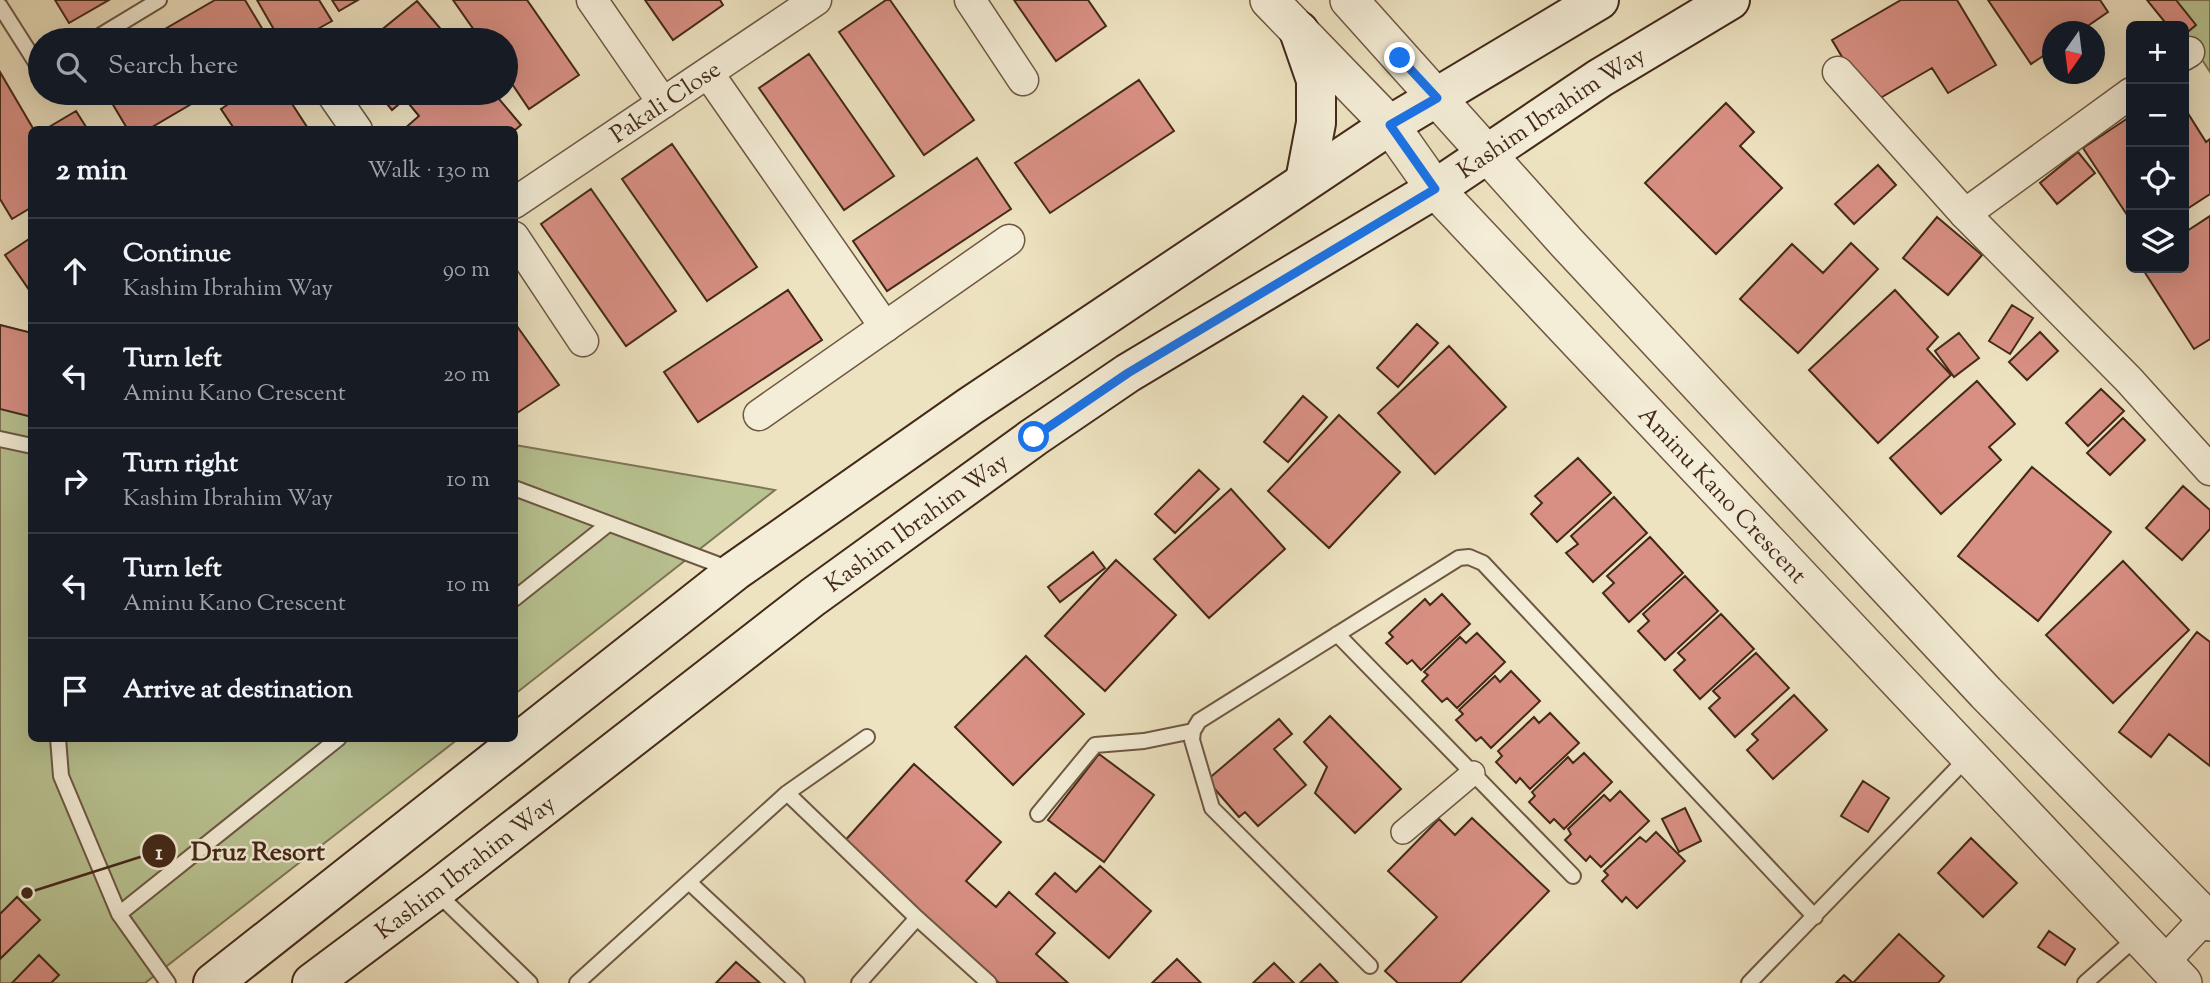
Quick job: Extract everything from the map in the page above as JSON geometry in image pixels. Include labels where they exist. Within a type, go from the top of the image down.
[{"type":"main road","points":[[213,983],[735,571],[969,407],[1305,181],[1390,125],[1599,0]]},
{"type":"main road","name":"Kashim Ibrahim Way","points":[[312,983],[435,891],[802,605],[1034,437],[1128,373],[1435,189],[1600,78],[1730,0]]},
{"type":"main road","points":[[1299,31],[1316,80],[1316,123],[1305,181]]},
{"type":"street","points":[[592,0],[663,103]]},
{"type":"street","name":"Pakali Close","points":[[518,200],[816,0]]},
{"type":"street","points":[[970,0],[1023,80]]},
{"type":"street","name":"Aminu Kano Crescent","points":[[1269,0],[1390,125],[1435,189],[2173,973]]},
{"type":"street","points":[[1349,0],[1486,154],[1986,694],[2209,918],[2173,973]]},
{"type":"street","points":[[1400,58],[1455,68],[1488,67]]},
{"type":"street","points":[[1838,72],[1965,214],[2129,380],[2210,470]]},
{"type":"street","points":[[708,73],[885,327]]},
{"type":"street","points":[[1965,214],[2126,97]]},
{"type":"street","points":[[340,105],[354,126]]},
{"type":"street","points":[[759,415],[1009,240]]},
{"type":"street","points":[[518,243],[583,341]]},
{"type":"street","points":[[1403,832],[1473,773]]},
{"type":"lane","points":[[113,28],[159,0]]},
{"type":"lane","points":[[0,6],[28,50]]},
{"type":"lane","points":[[0,439],[28,445]]},
{"type":"lane","points":[[518,490],[735,571]]},
{"type":"lane","points":[[518,596],[607,525]]},
{"type":"lane","points":[[1370,966],[1212,808],[1192,740],[1193,731],[1199,721],[1458,558],[1469,557],[1483,563],[1815,917]]},
{"type":"lane","points":[[1337,634],[1573,876]]},
{"type":"lane","points":[[1038,814],[1095,745],[1144,741],[1193,731]]},
{"type":"lane","points":[[577,983],[787,793],[867,737]]},
{"type":"lane","points":[[58,742],[61,776],[119,914],[168,983]]},
{"type":"lane","points":[[119,914],[335,742]]},
{"type":"lane","points":[[1749,983],[1970,755]]},
{"type":"lane","points":[[787,793],[989,983]]},
{"type":"lane","points":[[690,883],[797,983]]},
{"type":"lane","points":[[435,891],[530,983]]},
{"type":"lane","points":[[859,983],[917,918]]},
{"type":"lane","points":[[2084,983],[2138,936]]},
{"type":"green space","points":[[2163,0],[2210,0],[2210,72],[2189,40],[2189,21],[2177,21]]},
{"type":"green space","points":[[0,325],[28,332],[28,742],[454,742],[145,983],[0,983]]},
{"type":"green space","points":[[518,446],[775,490],[518,692]]},
{"type":"building","points":[[55,0],[109,0],[69,23]]},
{"type":"building","points":[[215,0],[245,0],[262,28],[167,28]]},
{"type":"building","points":[[257,0],[319,0],[332,21],[319,28],[273,28]]},
{"type":"building","points":[[332,0],[358,0],[339,11]]},
{"type":"building","points":[[453,0],[527,0],[579,75],[529,109],[518,93],[518,28],[473,28]]},
{"type":"building","points":[[645,0],[720,0],[723,5],[673,40]]},
{"type":"building","points":[[886,0],[890,0],[974,120],[924,155],[839,32]]},
{"type":"building","points":[[1014,0],[1088,0],[1106,26],[1056,61]]},
{"type":"building","points":[[1901,0],[1957,0],[1996,65],[1948,93],[1932,68],[1870,104],[1832,40]]},
{"type":"building","points":[[1988,0],[2100,0],[2108,12],[2095,21],[2042,21],[2042,57],[2031,64]]},
{"type":"building","points":[[2147,0],[2176,0],[2196,25],[2189,31],[2189,21],[2164,21]]},
{"type":"building","points":[[417,1],[440,28],[384,28]]},
{"type":"building","points":[[809,54],[894,176],[844,210],[759,88]]},
{"type":"building","points":[[0,72],[32,126],[28,126],[28,209],[12,219],[0,199]]},
{"type":"building","points":[[1139,80],[1174,131],[1050,213],[1015,163]]},
{"type":"building","points":[[1726,103],[1754,132],[1740,146],[1782,188],[1716,254],[1645,183]]},
{"type":"building","points":[[113,105],[190,105],[154,126],[126,126]]},
{"type":"building","points":[[227,105],[293,105],[306,126],[232,126],[221,109]]},
{"type":"building","points":[[410,105],[504,105],[521,125],[518,128],[408,126],[419,116]]},
{"type":"building","points":[[76,111],[85,126],[51,126]]},
{"type":"building","points":[[2189,115],[2206,142],[2210,139],[2210,194],[2189,208]]},
{"type":"building","points":[[2126,119],[2126,213],[2083,148]]},
{"type":"building","points":[[672,144],[757,267],[707,301],[622,179]]},
{"type":"building","points":[[2078,152],[2095,173],[2057,204],[2040,183]]},
{"type":"building","points":[[977,158],[1011,209],[887,291],[853,241]]},
{"type":"building","points":[[1878,165],[1896,185],[1854,224],[1835,204]]},
{"type":"building","points":[[591,189],[676,311],[626,346],[541,224]]},
{"type":"building","points":[[2210,216],[2210,339],[2194,349],[2145,273],[2189,273],[2189,230]]},
{"type":"building","points":[[1937,217],[1982,255],[1948,295],[1903,258]]},
{"type":"building","points":[[28,240],[28,288],[5,255]]},
{"type":"building","points":[[1851,243],[1878,269],[1798,353],[1740,299],[1792,244],[1823,273]]},
{"type":"building","points":[[788,290],[822,340],[698,422],[664,372]]},
{"type":"building","points":[[1895,290],[1938,337],[1927,349],[1951,375],[1878,443],[1809,370]]},
{"type":"building","points":[[2012,305],[2033,318],[2010,354],[1989,341]]},
{"type":"building","points":[[1417,324],[1438,343],[1398,387],[1377,368]]},
{"type":"building","points":[[0,325],[28,332],[28,416],[0,409]]},
{"type":"building","points":[[518,328],[559,385],[518,412]]},
{"type":"building","points":[[2040,332],[2058,351],[2027,380],[2009,362]]},
{"type":"building","points":[[1959,333],[1979,358],[1954,377],[1935,351]]},
{"type":"building","points":[[1449,346],[1506,407],[1435,474],[1378,413]]},
{"type":"building","points":[[1977,381],[2015,424],[1989,447],[2001,460],[1941,514],[1890,458]]},
{"type":"building","points":[[2101,389],[2124,411],[2088,446],[2066,423]]},
{"type":"building","points":[[1303,396],[1327,417],[1288,462],[1264,442]]},
{"type":"building","points":[[1339,415],[1400,472],[1329,548],[1268,491]]},
{"type":"building","points":[[2123,418],[2145,440],[2110,475],[2087,453]]},
{"type":"building","points":[[1578,458],[1611,493],[1557,542],[1531,514],[1542,503],[1535,496]]},
{"type":"building","points":[[2032,467],[2111,532],[2038,621],[1958,556]]},
{"type":"building","points":[[1199,470],[1219,489],[1175,533],[1155,514]]},
{"type":"building","points":[[2183,486],[2210,510],[2210,529],[2182,560],[2146,528]]},
{"type":"building","points":[[1231,489],[1285,549],[1209,618],[1154,559]]},
{"type":"building","points":[[1614,497],[1647,533],[1593,582],[1566,553],[1578,544],[1571,536]]},
{"type":"building","points":[[1650,537],[1683,573],[1629,622],[1603,593],[1614,583],[1607,576]]},
{"type":"building","points":[[1093,552],[1105,568],[1060,602],[1048,587]]},
{"type":"building","points":[[1116,560],[1176,615],[1105,691],[1045,636]]},
{"type":"building","points":[[2123,561],[2189,630],[2113,703],[2046,635]]},
{"type":"building","points":[[1685,576],[1718,611],[1665,660],[1638,631],[1649,621],[1643,614]]},
{"type":"building","points":[[1442,594],[1470,624],[1421,670],[1412,660],[1407,664],[1386,643],[1393,637],[1389,633],[1425,599],[1430,605]]},
{"type":"building","points":[[1721,614],[1754,649],[1700,699],[1674,670],[1685,660],[1678,653]]},
{"type":"building","points":[[2197,632],[2210,642],[2210,766],[2169,734],[2151,757],[2119,732]]},
{"type":"building","points":[[1477,633],[1505,662],[1457,708],[1447,698],[1442,702],[1422,681],[1428,675],[1424,672],[1460,637],[1466,643]]},
{"type":"building","points":[[1756,653],[1789,688],[1735,737],[1709,708],[1720,698],[1713,691]]},
{"type":"building","points":[[1026,656],[1084,714],[1013,785],[955,727]]},
{"type":"building","points":[[1511,671],[1540,701],[1491,748],[1481,737],[1476,741],[1456,720],[1463,714],[1459,710],[1495,676],[1500,682]]},
{"type":"building","points":[[1794,695],[1827,730],[1773,779],[1747,750],[1758,740],[1752,734]]},
{"type":"building","points":[[1550,713],[1579,743],[1530,789],[1520,778],[1516,783],[1496,762],[1502,756],[1498,751],[1534,717],[1539,723]]},
{"type":"building","points":[[1330,716],[1401,789],[1355,833],[1315,793],[1327,767],[1304,742]]},
{"type":"building","points":[[1279,719],[1292,734],[1274,749],[1306,785],[1258,826],[1245,812],[1239,817],[1207,780]]},
{"type":"building","points":[[1584,753],[1612,782],[1564,829],[1554,819],[1550,823],[1529,802],[1535,796],[1532,792],[1568,757],[1573,763]]},
{"type":"building","points":[[1099,754],[1154,795],[1104,862],[1048,820]]},
{"type":"building","points":[[914,764],[1001,842],[966,881],[996,907],[1009,892],[1055,933],[1036,954],[1068,983],[999,983],[842,844]]},
{"type":"building","points":[[1863,781],[1889,798],[1868,832],[1841,816]]},
{"type":"building","points":[[1620,791],[1649,821],[1601,867],[1590,856],[1586,861],[1565,840],[1571,834],[1568,829],[1604,795],[1610,801]]},
{"type":"building","points":[[1685,808],[1701,841],[1679,852],[1662,819]]},
{"type":"building","points":[[1472,818],[1549,891],[1460,983],[1398,983],[1385,971],[1437,917],[1388,871],[1439,819],[1455,835]]},
{"type":"building","points":[[1656,832],[1685,861],[1637,908],[1626,897],[1622,902],[1602,881],[1608,875],[1604,871],[1640,837],[1646,842]]},
{"type":"building","points":[[1971,838],[2017,883],[1983,917],[1938,873]]},
{"type":"building","points":[[1100,866],[1151,911],[1109,958],[1036,894],[1055,873],[1076,892]]},
{"type":"building","points":[[17,897],[40,920],[0,959],[0,914]]},
{"type":"building","points":[[2049,931],[2075,949],[2065,965],[2038,947]]},
{"type":"building","points":[[1899,934],[1944,976],[1938,983],[1853,983]]},
{"type":"building","points":[[39,955],[59,975],[51,983],[12,983]]},
{"type":"building","points":[[1177,959],[1201,983],[1152,983]]},
{"type":"building","points":[[736,962],[760,983],[716,983]]},
{"type":"building","points":[[1274,963],[1294,983],[1253,983]]},
{"type":"building","points":[[1320,964],[1338,983],[1300,983]]},
{"type":"building","points":[[1844,975],[1853,983],[1836,983]]},
{"type":"place","name":"Druz Resort","points":[[27,893]]},
{"type":"route","points":[[1034,437],[1128,373],[1435,189],[1390,125],[1437,98],[1400,58]]}]
